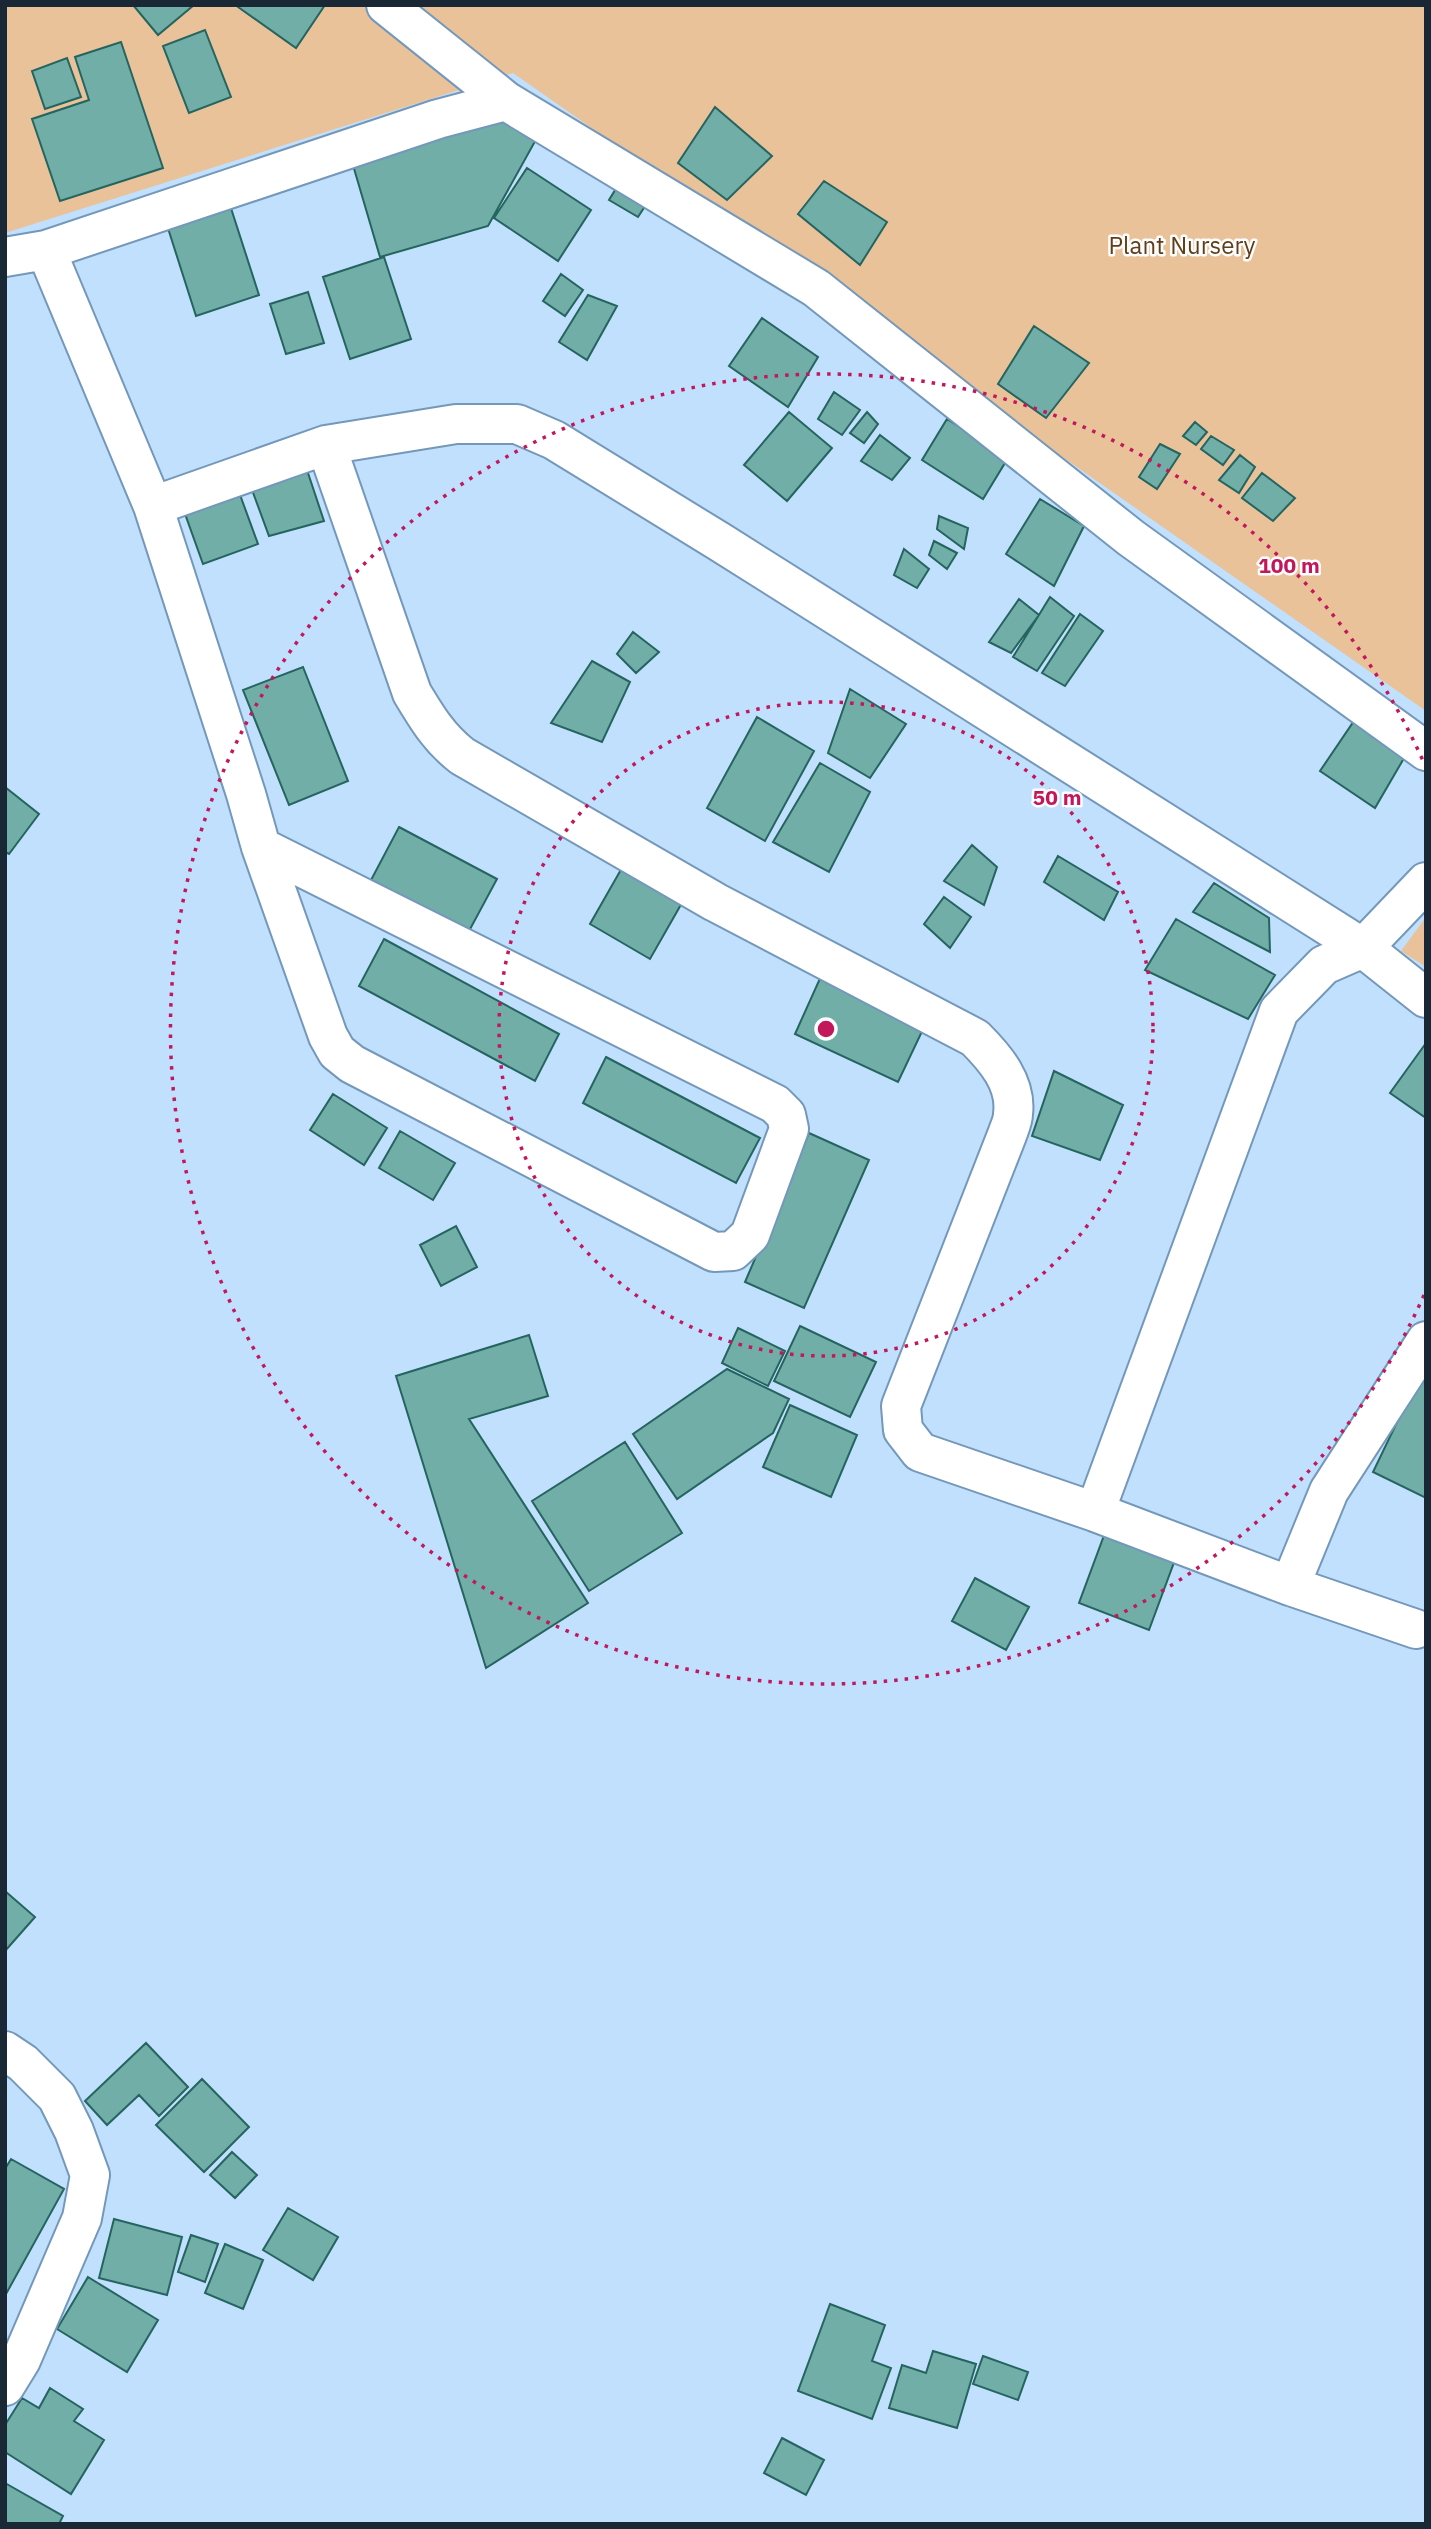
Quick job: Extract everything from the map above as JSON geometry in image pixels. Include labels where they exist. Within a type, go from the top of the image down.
[{"type":"street","points":[[386,5],[506,101],[816,288],[1131,538],[1426,751]]},
{"type":"street","points":[[5,257],[46,250],[438,119],[506,101]]},
{"type":"street","points":[[46,250],[153,506],[261,847],[328,1036],[337,1052],[352,1064],[714,1252],[733,1251],[750,1235],[789,1129],[786,1115],[775,1104],[261,847]]},
{"type":"street","points":[[153,506],[326,445],[456,424],[517,424],[554,440],[720,542],[1363,948],[1426,998]]},
{"type":"street","points":[[326,445],[412,693],[444,742],[462,756],[715,902],[975,1038],[995,1057],[1008,1081],[1014,1113],[901,1406],[902,1430],[920,1452],[1095,1512],[1290,1586],[1416,1629]]},
{"type":"street","points":[[1095,1512],[1279,1011],[1324,965],[1363,948],[1426,883]]},
{"type":"street","points":[[1290,1586],[1329,1491],[1426,1341]]},
{"type":"street","points":[[5,2051],[23,2063],[57,2097],[75,2131],[90,2175],[82,2218],[10,2366]]},
{"type":"green space","name":"Plant Nursery","points":[[5,5],[1426,5],[1426,711],[513,73],[5,233]]},
{"type":"green space","points":[[1426,917],[1426,967],[1401,951]]},
{"type":"building","points":[[133,5],[194,5],[158,35]]},
{"type":"building","points":[[325,5],[296,48],[238,7]]},
{"type":"building","points":[[205,30],[231,97],[189,113],[163,46]]},
{"type":"building","points":[[121,42],[163,168],[60,201],[32,119],[89,100],[75,57]]},
{"type":"building","points":[[67,58],[81,97],[45,109],[32,71]]},
{"type":"building","points":[[715,107],[772,156],[727,200],[678,163]]},
{"type":"building","points":[[495,112],[538,136],[488,226],[380,257],[350,155]]},
{"type":"building","points":[[527,168],[591,210],[558,261],[494,218]]},
{"type":"building","points":[[622,179],[651,197],[638,217],[609,200]]},
{"type":"building","points":[[824,181],[887,222],[860,265],[798,214]]},
{"type":"building","points":[[229,202],[259,295],[196,316],[166,222]]},
{"type":"building","points":[[384,257],[411,339],[350,359],[323,277]]},
{"type":"building","points":[[561,274],[583,290],[565,316],[543,301]]},
{"type":"building","points":[[308,292],[324,343],[286,354],[270,304]]},
{"type":"building","points":[[588,295],[617,306],[587,360],[559,342]]},
{"type":"building","points":[[762,318],[818,357],[788,407],[729,366]]},
{"type":"building","points":[[1034,326],[1089,363],[1046,418],[998,384]]},
{"type":"building","points":[[834,392],[860,410],[842,435],[818,419]]},
{"type":"building","points":[[789,412],[832,448],[787,501],[744,465]]},
{"type":"building","points":[[867,412],[878,424],[864,443],[850,433]]},
{"type":"building","points":[[947,419],[1008,458],[983,499],[922,460]]},
{"type":"building","points":[[1195,422],[1207,432],[1196,445],[1183,436]]},
{"type":"building","points":[[880,435],[910,458],[892,480],[861,461]]},
{"type":"building","points":[[1211,436],[1234,450],[1223,465],[1201,449]]},
{"type":"building","points":[[1160,444],[1180,454],[1157,489],[1139,477]]},
{"type":"building","points":[[1240,455],[1255,467],[1239,493],[1219,480]]},
{"type":"building","points":[[307,470],[324,521],[269,536],[248,479]]},
{"type":"building","points":[[1262,473],[1295,498],[1273,521],[1242,498]]},
{"type":"building","points":[[239,492],[258,544],[203,564],[184,511]]},
{"type":"building","points":[[1040,499],[1084,526],[1054,586],[1006,554]]},
{"type":"building","points":[[939,516],[968,528],[964,549],[937,529]]},
{"type":"building","points":[[934,541],[957,553],[947,569],[929,555]]},
{"type":"building","points":[[904,549],[929,569],[917,588],[894,575]]},
{"type":"building","points":[[1050,597],[1074,616],[1037,671],[1013,657]]},
{"type":"building","points":[[1019,599],[1039,615],[1011,653],[989,642]]},
{"type":"building","points":[[1080,614],[1103,631],[1065,686],[1042,673]]},
{"type":"building","points":[[633,632],[659,652],[636,673],[617,654]]},
{"type":"building","points":[[592,661],[630,682],[602,742],[551,723]]},
{"type":"building","points":[[303,667],[348,781],[289,805],[243,690]]},
{"type":"building","points":[[850,689],[906,724],[870,778],[828,753]]},
{"type":"building","points":[[757,717],[814,751],[765,841],[707,808]]},
{"type":"building","points":[[1356,718],[1407,753],[1375,808],[1320,771]]},
{"type":"building","points":[[820,763],[870,792],[829,872],[773,842]]},
{"type":"building","points":[[5,787],[39,814],[9,854],[5,852]]},
{"type":"building","points":[[399,827],[497,879],[468,933],[371,880]]},
{"type":"building","points":[[972,845],[997,867],[984,905],[944,881]]},
{"type":"building","points":[[1058,856],[1118,892],[1104,920],[1044,882]]},
{"type":"building","points":[[623,866],[683,901],[650,959],[590,924]]},
{"type":"building","points":[[1214,883],[1269,918],[1270,952],[1193,912]]},
{"type":"building","points":[[944,897],[971,917],[950,948],[924,924]]},
{"type":"building","points":[[1176,919],[1275,975],[1248,1019],[1145,970]]},
{"type":"building","points":[[384,939],[559,1034],[535,1081],[359,986]]},
{"type":"building","points":[[822,974],[926,1023],[898,1082],[795,1034]]},
{"type":"building","points":[[1426,1043],[1426,1118],[1390,1093]]},
{"type":"building","points":[[606,1057],[760,1138],[736,1183],[583,1103]]},
{"type":"building","points":[[1054,1071],[1123,1105],[1100,1160],[1032,1136]]},
{"type":"building","points":[[333,1094],[387,1128],[364,1165],[310,1130]]},
{"type":"building","points":[[400,1131],[455,1163],[433,1200],[379,1168]]},
{"type":"building","points":[[809,1133],[869,1160],[804,1308],[745,1282]]},
{"type":"building","points":[[456,1226],[477,1267],[441,1286],[420,1245]]},
{"type":"building","points":[[800,1326],[876,1362],[850,1417],[774,1381]]},
{"type":"building","points":[[738,1328],[785,1351],[768,1386],[722,1363]]},
{"type":"building","points":[[529,1335],[548,1396],[469,1419],[588,1603],[486,1668],[396,1376]]},
{"type":"building","points":[[1426,1362],[1426,1498],[1373,1472]]},
{"type":"building","points":[[727,1369],[789,1399],[773,1433],[677,1499],[633,1434]]},
{"type":"building","points":[[790,1405],[857,1435],[831,1497],[763,1467]]},
{"type":"building","points":[[625,1442],[682,1533],[589,1591],[532,1501]]},
{"type":"building","points":[[1106,1530],[1176,1557],[1149,1630],[1079,1603]]},
{"type":"building","points":[[975,1578],[1029,1607],[1006,1650],[952,1621]]},
{"type":"building","points":[[5,1891],[35,1917],[5,1951]]},
{"type":"building","points":[[146,2043],[188,2087],[159,2116],[139,2095],[107,2125],[85,2101]]},
{"type":"building","points":[[202,2079],[249,2127],[204,2172],[156,2125]]},
{"type":"building","points":[[232,2152],[257,2175],[235,2198],[210,2175]]},
{"type":"building","points":[[11,2159],[64,2189],[6,2294],[5,2169]]},
{"type":"building","points":[[288,2208],[338,2237],[313,2280],[263,2250]]},
{"type":"building","points":[[114,2219],[182,2237],[167,2295],[99,2278]]},
{"type":"building","points":[[191,2235],[218,2244],[205,2282],[178,2272]]},
{"type":"building","points":[[225,2244],[263,2260],[243,2309],[205,2293]]},
{"type":"building","points":[[88,2277],[158,2320],[127,2372],[57,2329]]},
{"type":"building","points":[[830,2304],[885,2325],[872,2361],[891,2368],[872,2419],[798,2391]]},
{"type":"building","points":[[933,2351],[976,2364],[957,2428],[889,2408],[902,2365],[926,2373]]},
{"type":"building","points":[[983,2356],[1028,2372],[1018,2400],[973,2384]]},
{"type":"building","points":[[50,2388],[83,2409],[74,2421],[104,2440],[71,2494],[5,2452],[5,2425],[22,2398],[39,2408]]},
{"type":"building","points":[[782,2438],[824,2460],[806,2495],[764,2473]]},
{"type":"building","points":[[5,2483],[63,2516],[59,2524],[5,2524]]}]
